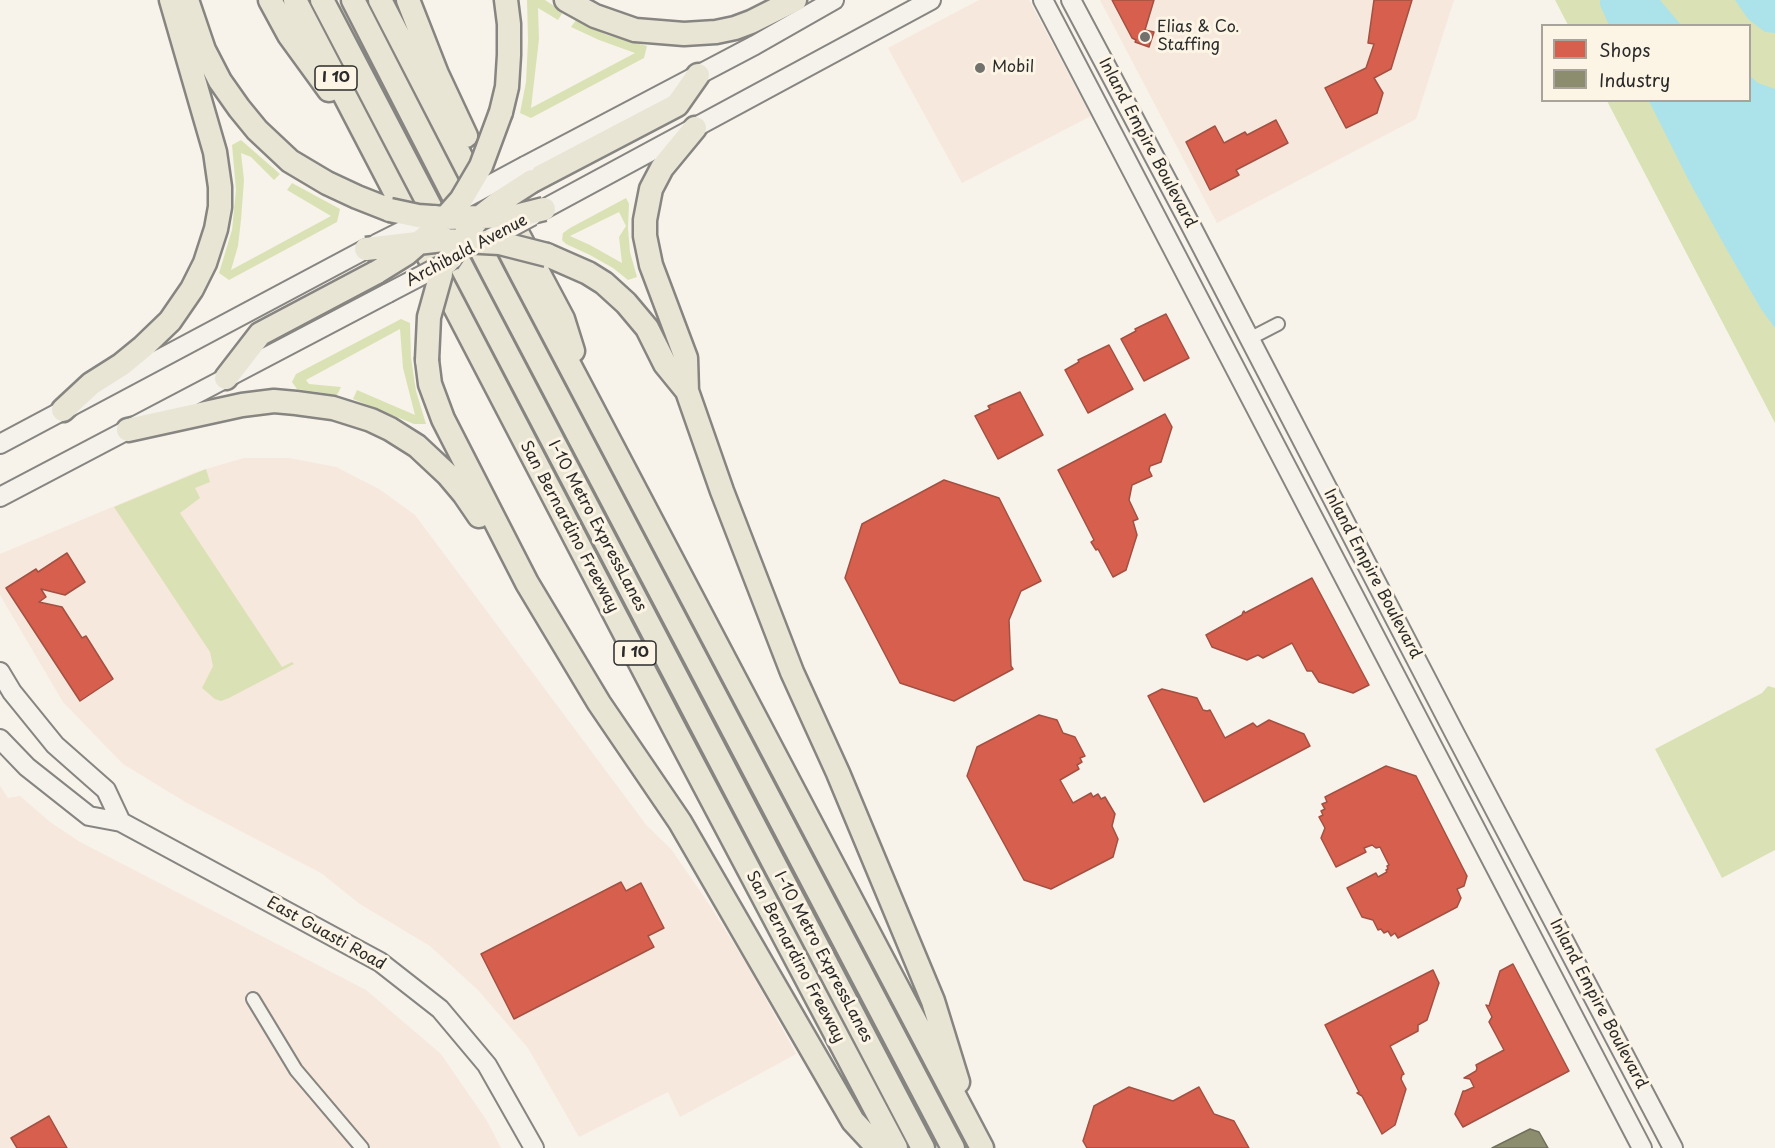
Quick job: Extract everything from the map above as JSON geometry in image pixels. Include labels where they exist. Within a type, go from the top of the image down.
[{"type":"highway","points":[[63,410],[90,384],[150,342],[170,321],[192,289],[205,263],[216,228],[220,207],[220,187],[215,153],[171,0]]},
{"type":"highway","points":[[188,0],[204,50],[220,81],[257,130],[290,161],[327,183],[390,210],[436,218],[516,216],[544,209]]},
{"type":"highway","points":[[270,0],[289,35],[377,157]]},
{"type":"highway","name":"San Bernardino Freeway","points":[[295,0],[652,686],[896,1148]]},
{"type":"highway","name":"I-10 Metro ExpressLanes","points":[[322,0],[923,1148]]},
{"type":"highway","name":"I-10 Metro ExpressLanes","points":[[352,0],[953,1148]]},
{"type":"highway","points":[[380,0],[460,158],[977,1140]]},
{"type":"highway","points":[[408,0],[458,121],[563,320],[586,398]]},
{"type":"highway","points":[[226,378],[260,334],[377,272],[406,254],[421,242],[436,218],[461,200],[481,166],[501,112],[507,87],[509,24],[506,0]]},
{"type":"highway","points":[[566,0],[616,25],[645,31],[684,34],[735,28],[795,0]]},
{"type":"highway","points":[[698,75],[677,105],[529,174],[520,187],[480,217],[472,242],[447,262],[441,274],[429,316],[427,360],[430,384],[443,419],[527,583],[599,703],[680,822],[854,1121],[878,1148]]},
{"type":"highway","points":[[695,128],[662,168],[651,189],[645,220],[645,236],[651,265],[686,358],[687,391],[722,491],[772,625],[933,1001],[977,1140]]},
{"type":"highway","points":[[366,249],[421,242],[472,242],[500,243],[548,255],[588,273],[604,283],[626,303],[646,328],[665,364],[687,391]]},
{"type":"highway","points":[[128,430],[242,405],[274,401],[333,408],[371,420],[405,438],[431,458],[464,494],[499,550],[527,583]]},
{"type":"main road","points":[[698,75],[834,0]]},
{"type":"main road","name":"Archibald Avenue","points":[[472,242],[544,209],[931,0]]},
{"type":"main road","name":"Inland Empire Boulevard","points":[[1043,0],[1642,1148]]},
{"type":"main road","name":"Inland Empire Boulevard","points":[[1071,0],[1673,1148]]},
{"type":"main road","points":[[461,200],[529,174]]},
{"type":"main road","points":[[0,444],[366,249],[436,218]]},
{"type":"main road","name":"Archibald Avenue","points":[[0,497],[447,262]]},
{"type":"main road","points":[[0,672],[12,692],[55,745],[105,790],[121,822]]},
{"type":"main road","name":"East Guasti Road","points":[[0,740],[27,767],[90,816],[121,822],[380,962],[440,1009],[487,1065],[534,1148]]},
{"type":"street","points":[[1249,339],[1278,324]]},
{"type":"street","points":[[253,999],[296,1070],[362,1148]]},
{"type":"shaded area","points":[[979,0],[1029,0],[1091,116],[962,183],[888,48]]},
{"type":"shaded area","points":[[1100,0],[1454,0],[1416,119],[1217,223]]},
{"type":"shaded area","points":[[244,458],[289,458],[336,467],[379,489],[415,515],[647,826],[671,849],[747,965],[796,1054],[680,1117],[668,1092],[579,1137],[528,1048],[478,990],[430,946],[360,904],[321,873],[187,803],[123,764],[63,702],[0,595],[0,554],[196,472]]},
{"type":"shaded area","points":[[0,786],[8,798],[20,796],[50,822],[80,842],[366,990],[441,1054],[487,1121],[501,1148],[0,1148]]},
{"type":"green space","points":[[527,0],[545,0],[563,12],[558,20],[538,8],[539,39],[531,108],[635,53],[571,27],[576,20],[607,35],[647,46],[644,58],[531,118],[520,113],[526,82]]},
{"type":"green space","points":[[1555,0],[1775,0],[1775,423],[1608,102],[1751,102],[1751,24],[1567,24]]},
{"type":"green space","points":[[241,140],[280,174],[274,180],[251,157],[241,153],[244,180],[241,220],[238,246],[231,270],[331,216],[287,190],[292,183],[340,209],[337,222],[229,280],[219,273],[232,230],[236,190],[232,145]]},
{"type":"green space","points":[[626,198],[629,204],[630,252],[637,277],[628,280],[613,268],[566,244],[562,240],[563,233]],"holes":[[[619,212],[626,226],[619,237],[622,263],[570,236]]]},
{"type":"green space","points":[[401,319],[410,323],[411,358],[416,391],[426,424],[414,424],[353,399],[357,390],[415,415],[403,368],[400,329],[306,380],[309,384],[341,387],[337,395],[297,389],[292,382],[296,374]]},
{"type":"green space","points":[[206,469],[210,482],[195,488],[200,498],[180,513],[282,667],[292,662],[294,664],[221,701],[202,688],[213,666],[210,652],[114,507]]},
{"type":"green space","points":[[1768,686],[1775,688],[1775,850],[1722,878],[1655,749],[1762,693]]},
{"type":"water","points":[[1600,0],[1660,0],[1680,24],[1609,24]]},
{"type":"water","points":[[1735,0],[1775,0],[1775,33],[1765,32],[1748,19]]},
{"type":"water","points":[[1751,77],[1758,83],[1775,89],[1775,328],[1761,309],[1689,181],[1650,102],[1751,102]]},
{"type":"building: Shops","points":[[1112,0],[1154,0],[1145,30],[1154,32],[1149,47],[1135,42],[1136,40],[1132,38]]},
{"type":"building: Shops","points":[[1374,0],[1412,0],[1391,69],[1374,78],[1383,93],[1377,113],[1346,128],[1325,88],[1366,68],[1374,44],[1368,43]]},
{"type":"building: Shops","points":[[1276,120],[1288,143],[1236,170],[1239,175],[1210,190],[1186,142],[1215,126],[1224,143],[1245,132],[1247,135]]},
{"type":"building: Shops","points":[[1166,314],[1189,358],[1144,381],[1121,339],[1136,331],[1135,329]]},
{"type":"building: Shops","points":[[1109,345],[1133,389],[1088,413],[1065,370],[1079,362],[1078,360]]},
{"type":"building: Shops","points":[[1020,392],[1043,435],[998,459],[975,416],[990,409],[988,406]]},
{"type":"building: Shops","points":[[1165,414],[1172,427],[1161,462],[1150,466],[1152,476],[1132,485],[1129,500],[1138,519],[1133,521],[1137,535],[1126,570],[1113,577],[1098,549],[1096,550],[1091,542],[1094,540],[1058,470]]},
{"type":"building: Shops","points":[[944,480],[999,498],[1041,581],[1021,591],[1009,620],[1013,669],[954,701],[900,683],[845,578],[862,524]]},
{"type":"building: Shops","points":[[67,553],[85,582],[65,595],[41,589],[46,597],[39,602],[62,607],[82,638],[86,636],[113,679],[80,701],[6,588],[36,569],[38,572]]},
{"type":"building: Shops","points":[[1312,578],[1369,685],[1353,693],[1319,682],[1312,671],[1307,671],[1292,643],[1263,658],[1258,655],[1247,660],[1212,647],[1206,635],[1242,615],[1244,611],[1245,613]]},
{"type":"building: Shops","points":[[1162,689],[1197,698],[1203,710],[1210,710],[1225,738],[1253,723],[1257,727],[1269,720],[1304,734],[1310,746],[1204,802],[1148,696]]},
{"type":"building: Shops","points":[[1039,715],[1057,720],[1063,733],[1075,737],[1085,756],[1080,758],[1082,762],[1077,765],[1079,769],[1060,780],[1073,803],[1091,793],[1093,797],[1098,794],[1101,799],[1105,797],[1115,814],[1112,826],[1118,839],[1113,857],[1051,889],[1024,880],[967,776],[977,747]]},
{"type":"building: Shops","points":[[1386,766],[1416,776],[1467,876],[1464,886],[1457,889],[1461,898],[1457,907],[1398,938],[1395,933],[1391,936],[1388,931],[1384,933],[1381,929],[1378,930],[1373,920],[1362,917],[1347,888],[1376,873],[1378,877],[1387,872],[1389,865],[1380,847],[1376,848],[1372,845],[1364,848],[1366,852],[1336,867],[1321,838],[1325,828],[1319,817],[1323,815],[1321,811],[1325,809],[1322,804],[1327,802],[1325,797]]},
{"type":"building: Shops","points":[[621,882],[626,891],[641,883],[664,928],[648,936],[654,947],[514,1019],[481,954]]},
{"type":"building: Shops","points":[[1513,964],[1569,1071],[1463,1127],[1455,1114],[1463,1091],[1474,1087],[1470,1079],[1464,1078],[1476,1071],[1476,1065],[1504,1050],[1489,1022],[1492,1017],[1486,1005],[1489,1006],[1500,971]]},
{"type":"building: Shops","points":[[1433,970],[1439,983],[1427,1020],[1418,1025],[1418,1031],[1390,1046],[1404,1074],[1401,1079],[1406,1089],[1395,1125],[1382,1134],[1362,1096],[1357,1093],[1359,1092],[1325,1025]]},
{"type":"building: Shops","points":[[1129,1087],[1173,1101],[1199,1087],[1214,1114],[1234,1121],[1249,1148],[1087,1148],[1083,1141],[1094,1106]]},
{"type":"building: Shops","points":[[49,1116],[67,1148],[17,1148],[11,1138]]},
{"type":"building: Industry","points":[[1530,1129],[1539,1132],[1548,1148],[1492,1148]]},
{"type":"place","name":"Elias & Co. Staffing","points":[[1145,37]]},
{"type":"place","name":"Mobil","points":[[980,68]]}]
